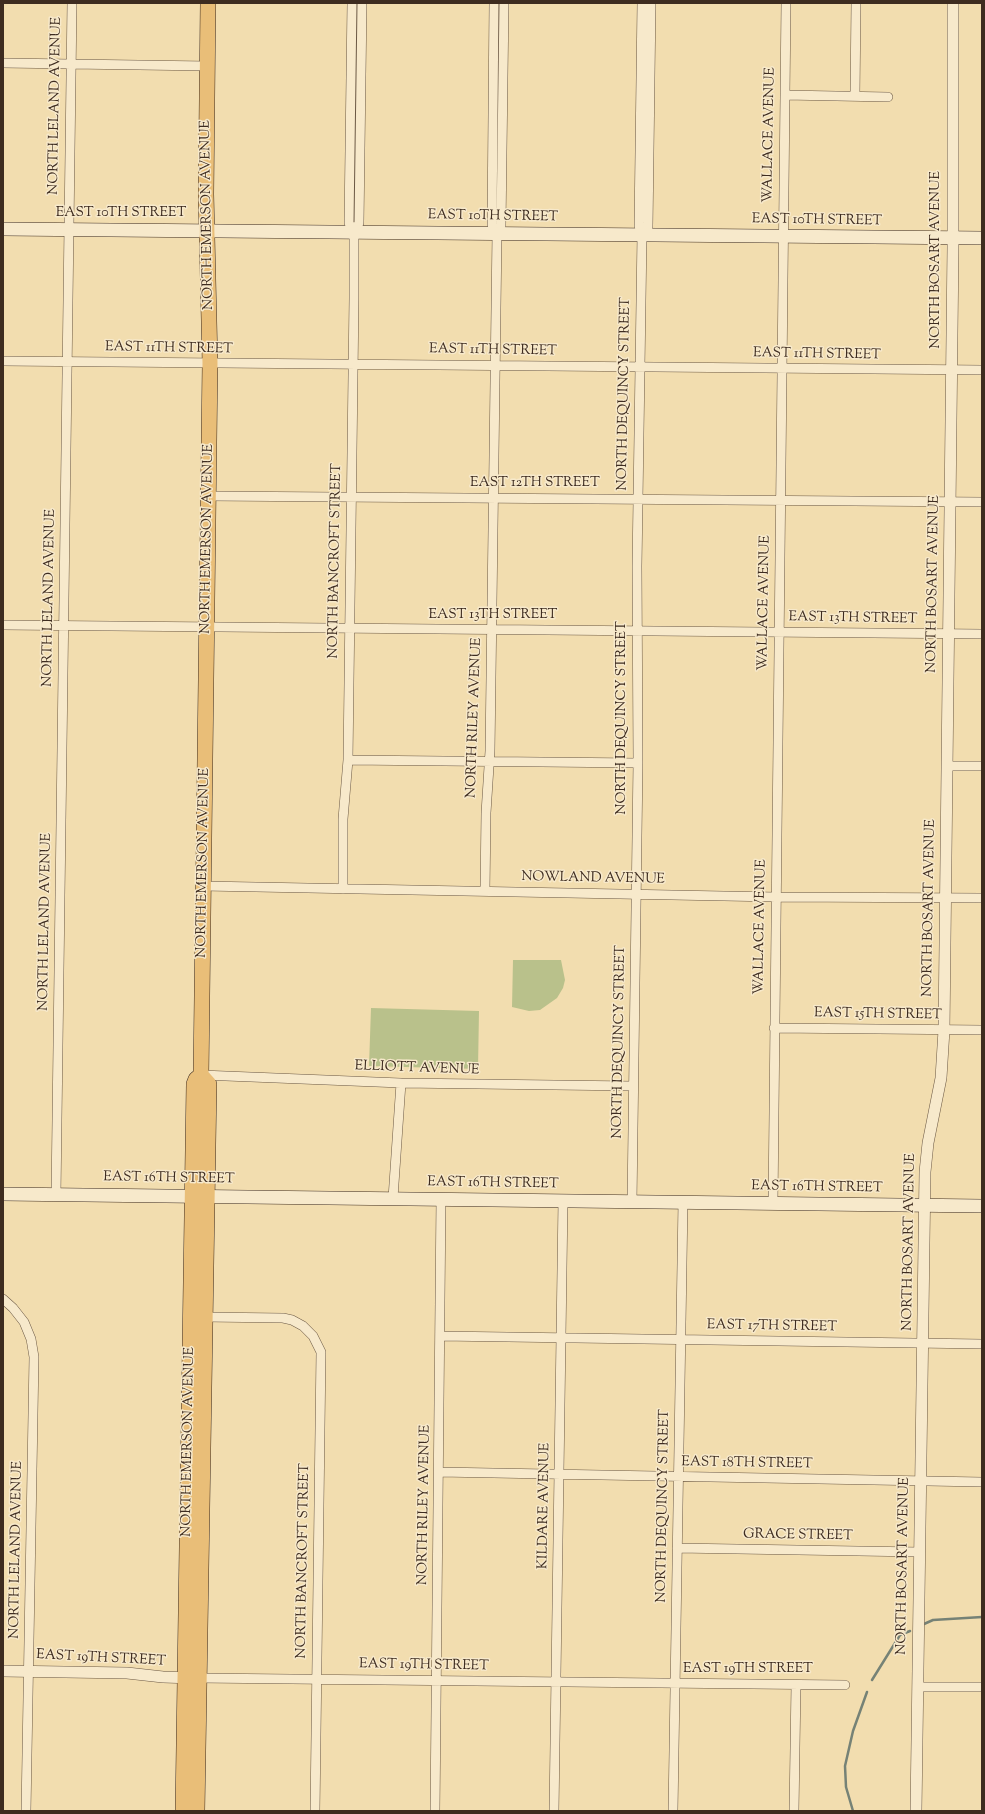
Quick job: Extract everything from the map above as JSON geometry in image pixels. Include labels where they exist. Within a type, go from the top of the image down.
[{"type":"main road","name":"NORTH EMERSON AVENUE","points":[[183,1811],[192,1678],[205,1317],[194,1084],[196,1079],[201,1075],[204,886],[210,363],[206,194],[208,3]]},
{"type":"main road","name":"EAST 10TH STREET","points":[[3,229],[982,238]]},
{"type":"main road","name":"EAST 16TH STREET","points":[[3,1194],[982,1206]]},
{"type":"main road","name":"NORTH EMERSON AVENUE","points":[[197,1811],[192,1678],[200,1196]]},
{"type":"street","name":"NORTH LELAND AVENUE","points":[[56,1194],[72,3]]},
{"type":"street","name":"NORTH BANCROFT STREET","points":[[343,889],[343,819],[348,760],[354,232],[359,223],[356,68],[352,3]]},
{"type":"street","name":"NORTH BANCROFT STREET","points":[[356,68],[362,3]]},
{"type":"street","name":"NORTH RILEY AVENUE","points":[[494,3],[492,225],[497,234]]},
{"type":"street","name":"NORTH RILEY AVENUE","points":[[485,891],[492,630],[497,234],[501,226],[504,3]]},
{"type":"street","name":"NORTH DEQUINCY STREET","points":[[632,1202],[632,1086],[638,763],[638,499],[642,235],[648,227],[645,69],[642,3]]},
{"type":"street","name":"NORTH DEQUINCY STREET","points":[[645,69],[651,3]]},
{"type":"street","name":"WALLACE AVENUE","points":[[773,1204],[786,3]]},
{"type":"street","points":[[855,96],[856,3]]},
{"type":"street","name":"NORTH BOSART AVENUE","points":[[916,1811],[926,1150],[941,1078],[944,1030],[953,238],[953,3]]},
{"type":"street","points":[[3,63],[207,66]]},
{"type":"street","points":[[494,68],[504,68]]},
{"type":"street","points":[[785,95],[888,97]]},
{"type":"street","name":"EAST 11TH STREET","points":[[3,361],[982,370]]},
{"type":"street","name":"EAST 12TH STREET","points":[[209,496],[982,502]]},
{"type":"street","name":"EAST 13TH STREET","points":[[3,625],[982,634]]},
{"type":"street","points":[[348,760],[638,763]]},
{"type":"street","points":[[947,766],[982,766]]},
{"type":"street","name":"NOWLAND AVENUE","points":[[204,886],[776,897],[982,898]]},
{"type":"street","name":"EAST 15TH STREET","points":[[774,1028],[982,1030]]},
{"type":"street","name":"ELLIOTT AVENUE","points":[[201,1075],[401,1083],[632,1086]]},
{"type":"street","points":[[393,1198],[401,1083]]},
{"type":"street","name":"NORTH RILEY AVENUE","points":[[435,1811],[441,1199]]},
{"type":"street","name":"KILDARE AVENUE","points":[[554,1811],[563,1201]]},
{"type":"street","name":"NORTH DEQUINCY STREET","points":[[673,1811],[683,1202]]},
{"type":"street","name":"NORTH LELAND AVENUE","points":[[3,1299],[13,1308],[24,1322],[31,1339],[34,1357],[26,1811]]},
{"type":"street","name":"NORTH BANCROFT STREET","points":[[205,1317],[283,1318],[295,1321],[305,1328],[315,1339],[320,1349],[322,1360],[315,1811]]},
{"type":"street","name":"EAST 17TH STREET","points":[[440,1336],[982,1344]]},
{"type":"street","name":"EAST 18TH STREET","points":[[439,1472],[560,1473],[582,1475],[982,1482]]},
{"type":"street","name":"GRACE STREET","points":[[677,1548],[919,1552]]},
{"type":"street","name":"EAST 19TH STREET","points":[[3,1671],[127,1673],[192,1678],[845,1685]]},
{"type":"street","points":[[794,1811],[796,1685]]},
{"type":"street","points":[[918,1686],[982,1687]]},
{"type":"green space","points":[[513,960],[561,960],[565,980],[563,988],[557,998],[540,1010],[529,1011],[512,1007]]},
{"type":"green space","points":[[371,1008],[479,1011],[478,1069],[369,1066]]},
{"type":"waterway","points":[[924,1624],[933,1620],[982,1617]]},
{"type":"waterway","points":[[872,1680],[900,1635],[910,1631]]},
{"type":"waterway","points":[[853,1811],[846,1787],[845,1766],[853,1731],[867,1692]]}]
